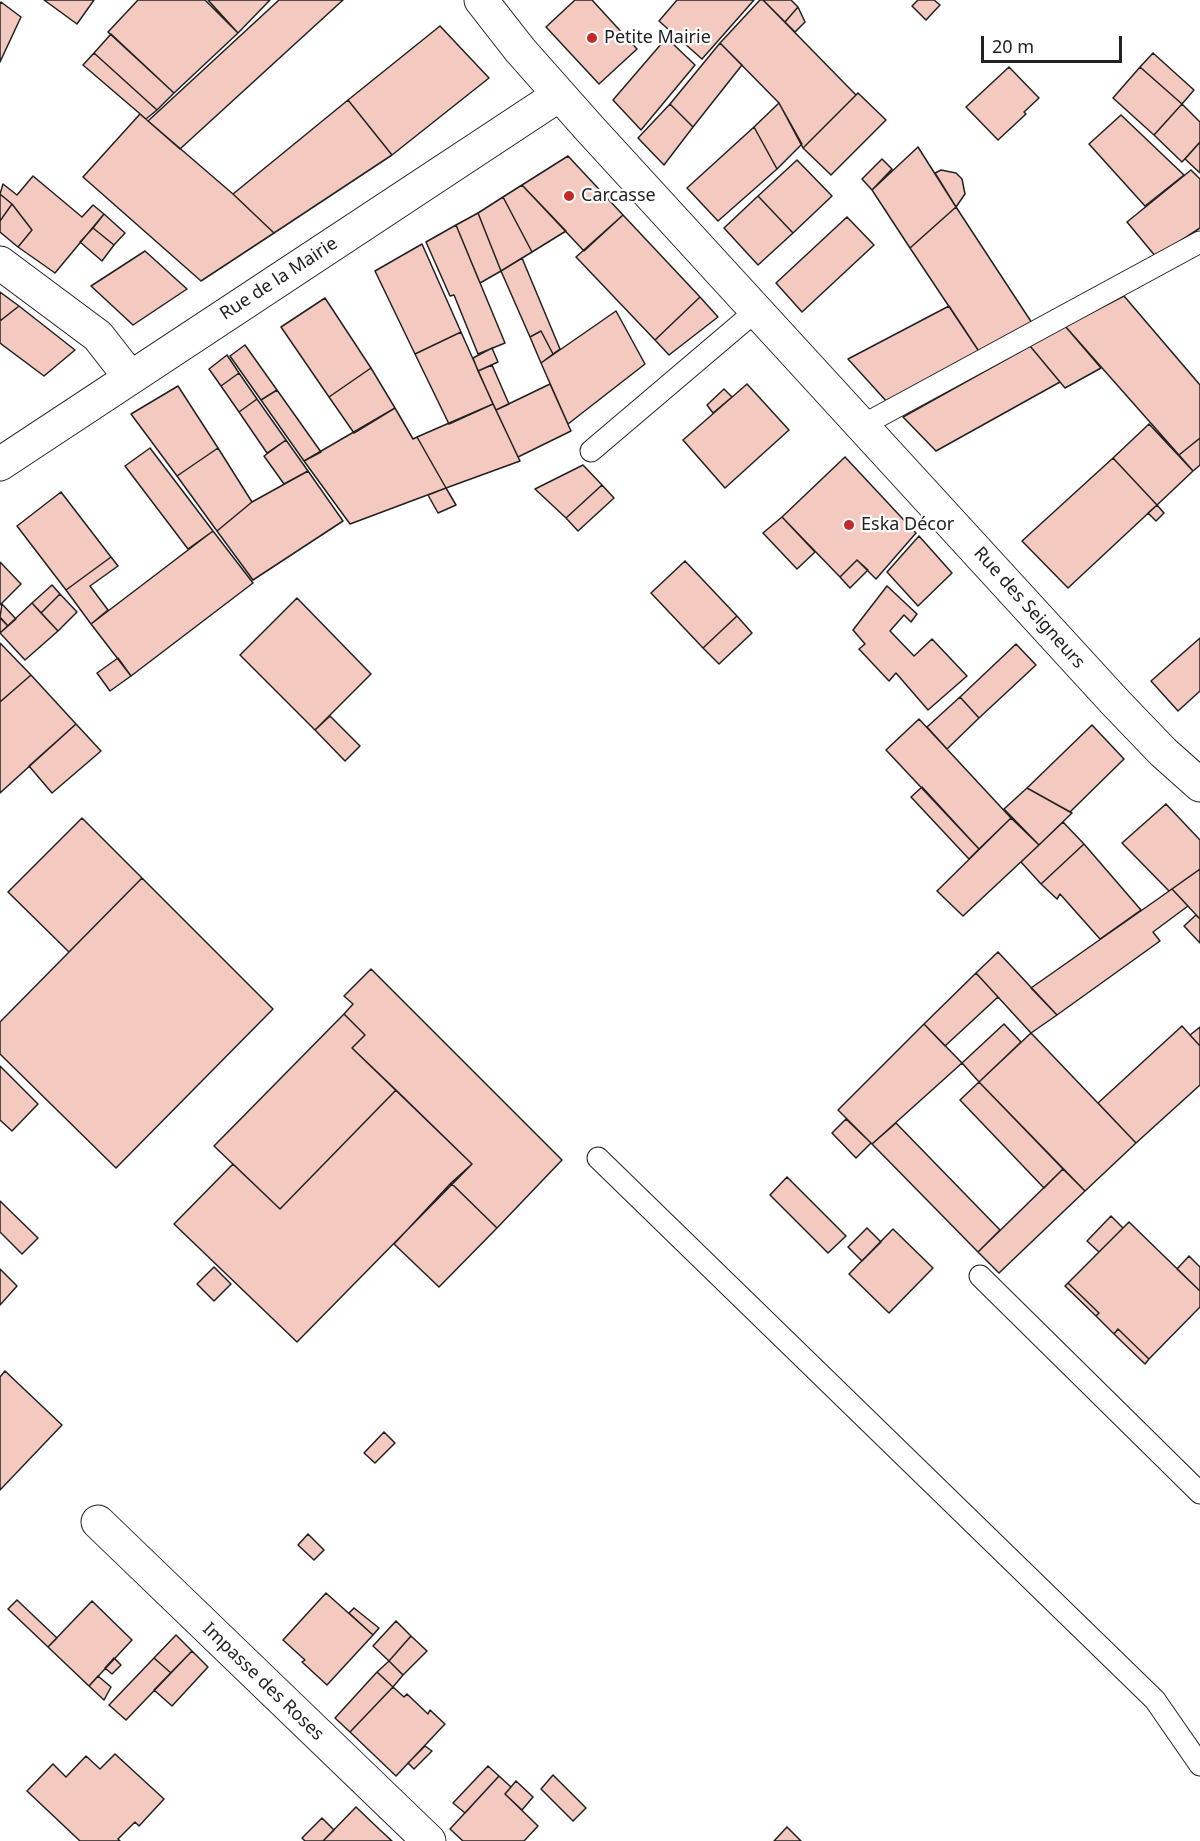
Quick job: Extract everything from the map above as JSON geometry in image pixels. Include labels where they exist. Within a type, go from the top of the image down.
[{"type":"street","name":"Rue des Seigneurs","points":[[481,0],[559,95],[1115,702],[1163,752],[1200,785]]},
{"type":"street","name":"Rue de la Mairie","points":[[0,464],[559,95]]},
{"type":"street","points":[[0,263],[98,336],[130,377]]},
{"type":"street","name":"Impasse des Roses","points":[[98,1522],[429,1841]]},
{"type":"lane","points":[[863,425],[1200,242]]},
{"type":"lane","points":[[591,451],[757,310]]},
{"type":"lane","points":[[598,1158],[1155,1701],[1200,1765]]},
{"type":"lane","points":[[980,1276],[1200,1493]]},
{"type":"building","points":[[44,0],[94,0],[77,24]]},
{"type":"building","points":[[138,0],[205,0],[238,33],[174,93],[108,32]]},
{"type":"building","points":[[208,0],[270,0],[238,33]]},
{"type":"building","points":[[279,0],[343,0],[180,149],[148,121]]},
{"type":"building","name":"Petite Mairie","points":[[575,0],[592,0],[637,49],[599,84],[546,27]]},
{"type":"building","points":[[677,0],[754,0],[702,59],[659,21]]},
{"type":"building","points":[[760,0],[763,0],[856,95],[803,148],[779,103],[720,43]]},
{"type":"building","points":[[763,0],[791,0],[798,7],[785,22]]},
{"type":"building","points":[[918,0],[934,0],[940,5],[926,20],[912,6]]},
{"type":"building","points":[[1,2],[21,17],[0,62],[0,4]]},
{"type":"building","points":[[798,7],[805,22],[795,32],[785,22]]},
{"type":"building","points":[[440,26],[489,78],[392,155],[348,100]]},
{"type":"building","points":[[111,34],[174,93],[157,110],[94,53]]},
{"type":"building","points":[[671,42],[695,65],[641,130],[613,100],[662,43]]},
{"type":"building","points":[[720,43],[742,65],[693,127],[670,104]]},
{"type":"building","points":[[94,53],[157,110],[146,119],[83,65]]},
{"type":"building","points":[[1153,53],[1194,90],[1182,104],[1140,67]]},
{"type":"building","points":[[1009,67],[1039,98],[1024,112],[1026,114],[998,140],[966,107]]},
{"type":"building","points":[[1140,67],[1182,104],[1154,135],[1113,98]]},
{"type":"building","points":[[858,93],[886,120],[831,175],[803,148]]},
{"type":"building","points":[[348,100],[392,155],[274,233],[233,194]]},
{"type":"building","points":[[779,103],[802,144],[777,169],[754,127]]},
{"type":"building","points":[[670,104],[693,127],[664,165],[638,138]]},
{"type":"building","points":[[1182,104],[1200,122],[1200,142],[1182,162],[1154,135]]},
{"type":"building","points":[[140,114],[233,194],[274,233],[201,281],[83,177]]},
{"type":"building","points":[[1121,115],[1184,175],[1145,206],[1089,144]]},
{"type":"building","points":[[754,127],[777,169],[718,221],[687,188]]},
{"type":"building","points":[[1200,142],[1200,173],[1185,159]]},
{"type":"building","points":[[918,147],[956,207],[910,248],[872,190]]},
{"type":"building","points":[[568,156],[623,215],[584,251],[522,185]]},
{"type":"building","points":[[882,159],[892,169],[872,190],[862,179]]},
{"type":"building","points":[[797,160],[832,196],[793,233],[758,196]]},
{"type":"building","points":[[941,170],[956,173],[962,179],[965,194],[956,207],[935,173]]},
{"type":"building","points":[[1191,170],[1200,179],[1200,228],[1156,257],[1127,222]]},
{"type":"building","points":[[33,176],[82,217],[93,205],[104,214],[55,273],[18,247],[32,230],[12,204],[0,194],[3,184],[17,195]]},
{"type":"building","points":[[522,185],[566,231],[532,252],[503,197]]},
{"type":"building","points":[[0,194],[12,204],[0,221]]},
{"type":"building","points":[[758,196],[793,233],[758,265],[724,228]]},
{"type":"building","points":[[503,197],[532,252],[501,271],[478,213]]},
{"type":"building","points":[[12,204],[32,230],[18,247],[0,232],[0,221]]},
{"type":"building","points":[[956,207],[1032,323],[980,353],[910,248]]},
{"type":"building","points":[[478,213],[501,271],[480,283],[456,225]]},
{"type":"building","points":[[104,214],[125,233],[114,245],[93,228]]},
{"type":"building","points":[[623,215],[700,297],[655,340],[576,257]]},
{"type":"building","points":[[847,217],[874,245],[802,312],[776,283]]},
{"type":"building","points":[[456,225],[505,343],[478,354],[454,295],[450,296],[426,242]]},
{"type":"building","points":[[93,228],[114,245],[102,261],[80,242]]},
{"type":"building","points":[[422,244],[461,332],[415,354],[375,271]]},
{"type":"building","points":[[145,251],[187,289],[133,325],[91,286]]},
{"type":"building","points":[[522,258],[560,349],[553,354],[541,331],[530,337],[501,271]]},
{"type":"building","points":[[0,292],[19,306],[0,321]]},
{"type":"building","points":[[1124,296],[1200,385],[1200,438],[1179,455],[1065,326]]},
{"type":"building","points":[[700,297],[718,317],[669,355],[655,340]]},
{"type":"building","points":[[325,298],[371,368],[329,397],[281,327]]},
{"type":"building","points":[[19,306],[75,350],[44,376],[0,343],[0,321]]},
{"type":"building","points":[[949,306],[980,353],[888,403],[848,359]]},
{"type":"building","points":[[616,311],[645,364],[568,424],[541,363]]},
{"type":"building","points":[[1065,326],[1101,368],[1065,388],[1030,346]]},
{"type":"building","points":[[541,331],[553,354],[541,363],[530,337]]},
{"type":"building","points":[[461,332],[493,404],[449,424],[415,354]]},
{"type":"building","points":[[245,345],[277,390],[261,400],[230,356]]},
{"type":"building","points":[[1030,346],[1060,382],[936,451],[903,417]]},
{"type":"building","points":[[492,348],[498,362],[478,371],[473,358]]},
{"type":"building","points":[[227,355],[239,373],[221,386],[209,369]]},
{"type":"building","points":[[492,365],[509,404],[496,410],[478,371]]},
{"type":"building","points":[[371,368],[395,408],[354,433],[329,397]]},
{"type":"building","points":[[239,373],[257,399],[239,412],[221,386]]},
{"type":"building","points":[[550,384],[571,431],[518,457],[496,410]]},
{"type":"building","points":[[747,384],[789,430],[725,488],[683,440]]},
{"type":"building","points":[[178,386],[218,448],[177,476],[131,414]]},
{"type":"building","points":[[724,389],[732,397],[713,413],[707,405]]},
{"type":"building","points":[[277,390],[321,452],[304,461],[261,400]]},
{"type":"building","points":[[257,399],[286,440],[267,453],[239,412]]},
{"type":"building","points":[[493,404],[520,461],[446,488],[417,437]]},
{"type":"building","points":[[395,408],[413,439],[417,437],[446,488],[350,524],[304,461]]},
{"type":"building","points":[[1149,424],[1193,471],[1157,505],[1113,458]]},
{"type":"building","points":[[1200,438],[1200,465],[1193,471],[1179,455]]},
{"type":"building","points":[[286,440],[308,471],[284,484],[264,456]]},
{"type":"building","points":[[150,448],[213,531],[188,549],[125,466]]},
{"type":"building","points":[[218,448],[252,502],[217,531],[177,476]]},
{"type":"building","name":"Eska Décor","points":[[845,457],[916,533],[876,579],[857,560],[840,577],[782,517]]},
{"type":"building","points":[[1113,458],[1157,505],[1068,588],[1022,541]]},
{"type":"building","points":[[583,465],[602,485],[566,518],[535,489]]},
{"type":"building","points":[[308,471],[343,521],[253,580],[217,531],[252,502]]},
{"type":"building","points":[[602,485],[614,498],[578,531],[566,518]]},
{"type":"building","points":[[446,488],[456,505],[438,513],[428,495]]},
{"type":"building","points":[[61,492],[111,557],[66,590],[17,526]]},
{"type":"building","points":[[1157,505],[1164,513],[1156,521],[1148,513]]},
{"type":"building","points":[[782,517],[815,552],[797,569],[763,533]]},
{"type":"building","points":[[213,531],[253,583],[131,676],[91,624]]},
{"type":"building","points":[[919,536],[952,573],[918,606],[887,572]]},
{"type":"building","points":[[111,557],[118,566],[90,586],[108,610],[91,624],[66,590]]},
{"type":"building","points":[[857,560],[868,570],[850,588],[840,577]]},
{"type":"building","points":[[685,561],[737,616],[703,648],[651,593]]},
{"type":"building","points":[[0,562],[21,584],[0,605]]},
{"type":"building","points":[[52,585],[60,594],[41,613],[32,603]]},
{"type":"building","points":[[887,586],[917,614],[911,622],[904,615],[890,631],[914,656],[932,639],[967,676],[928,710],[896,673],[889,681],[859,649],[865,644],[853,630]]},
{"type":"building","points":[[60,594],[77,612],[58,631],[41,613]]},
{"type":"building","points":[[297,598],[371,674],[315,730],[240,655]]},
{"type":"building","points":[[32,603],[58,631],[25,660],[0,633]]},
{"type":"building","points":[[2,604],[16,619],[8,626],[0,617]]},
{"type":"building","points":[[737,616],[752,633],[719,664],[703,648]]},
{"type":"building","points":[[0,618],[8,626],[0,633]]},
{"type":"building","points":[[1200,638],[1200,691],[1178,711],[1151,681]]},
{"type":"building","points":[[0,643],[31,675],[0,702]]},
{"type":"building","points":[[1016,644],[1036,665],[979,718],[960,697]]},
{"type":"building","points":[[118,658],[131,676],[110,691],[97,673]]},
{"type":"building","points":[[31,675],[76,724],[0,793],[0,702]]},
{"type":"building","points":[[960,697],[979,718],[947,749],[927,727]]},
{"type":"building","points":[[330,716],[360,746],[345,761],[315,730]]},
{"type":"building","points":[[919,719],[1011,818],[979,849],[886,750]]},
{"type":"building","points":[[76,724],[101,751],[52,793],[29,766]]},
{"type":"building","points":[[1092,725],[1124,759],[1070,812],[1027,788]]},
{"type":"building","points":[[922,787],[979,849],[969,859],[911,797]]},
{"type":"building","points":[[1027,788],[1072,813],[1039,845],[1004,809]]},
{"type":"building","points":[[1166,804],[1200,840],[1200,869],[1169,891],[1122,843]]},
{"type":"building","points":[[82,818],[142,878],[69,952],[8,892]]},
{"type":"building","points":[[1011,818],[1039,845],[963,916],[937,891]]},
{"type":"building","points":[[1063,822],[1084,844],[1041,884],[1021,862]]},
{"type":"building","points":[[1084,844],[1141,910],[1100,939],[1060,894],[1057,899],[1041,884]]},
{"type":"building","points":[[1200,869],[1200,919],[1172,889]]},
{"type":"building","points":[[142,878],[273,1009],[116,1168],[0,1054],[0,1022]]},
{"type":"building","points":[[1172,889],[1188,906],[1153,932],[1160,941],[1057,1015],[1031,988]]},
{"type":"building","points":[[1196,915],[1200,919],[1200,943],[1184,926]]},
{"type":"building","points":[[998,952],[1057,1015],[1031,1033],[976,973]]},
{"type":"building","points":[[371,969],[562,1160],[497,1228],[451,1183],[472,1164],[352,1048],[365,1035],[344,1014],[353,1004],[344,996]]},
{"type":"building","points":[[976,973],[998,997],[945,1046],[924,1024]]},
{"type":"building","points":[[344,1014],[365,1035],[352,1048],[396,1090],[280,1209],[214,1146]]},
{"type":"building","points":[[924,1024],[962,1063],[872,1144],[838,1110]]},
{"type":"building","points":[[1004,1024],[1021,1042],[979,1082],[962,1063]]},
{"type":"building","points":[[1182,1026],[1200,1046],[1200,1085],[1136,1143],[1098,1103]]},
{"type":"building","points":[[1200,1027],[1200,1046],[1190,1035]]},
{"type":"building","points":[[1031,1033],[1136,1143],[1085,1191],[979,1082]]},
{"type":"building","points":[[0,1066],[38,1104],[12,1131],[0,1120]]},
{"type":"building","points":[[979,1082],[1063,1169],[1044,1188],[960,1100]]},
{"type":"building","points":[[396,1090],[472,1164],[297,1342],[174,1224],[233,1164],[280,1209]]},
{"type":"building","points":[[846,1119],[871,1143],[856,1158],[832,1133]]},
{"type":"building","points":[[896,1123],[1000,1230],[978,1252],[872,1144]]},
{"type":"building","points":[[1063,1169],[1085,1191],[999,1273],[978,1252]]},
{"type":"building","points":[[787,1177],[846,1236],[828,1253],[770,1195]]},
{"type":"building","points":[[451,1183],[497,1228],[439,1287],[394,1244]]},
{"type":"building","points":[[0,1201],[38,1238],[22,1254],[0,1232]]},
{"type":"building","points":[[1111,1216],[1123,1228],[1099,1252],[1087,1241]]},
{"type":"building","points":[[1129,1222],[1200,1291],[1200,1307],[1149,1359],[1118,1329],[1114,1334],[1096,1316],[1099,1313],[1068,1283]]},
{"type":"building","points":[[867,1228],[881,1242],[862,1261],[848,1247]]},
{"type":"building","points":[[893,1229],[933,1268],[889,1313],[849,1274]]},
{"type":"building","points":[[1189,1256],[1200,1267],[1200,1291],[1177,1269]]},
{"type":"building","points":[[214,1267],[231,1284],[214,1301],[197,1284]]},
{"type":"building","points":[[0,1269],[17,1286],[0,1305]]},
{"type":"building","points":[[1068,1283],[1099,1313],[1096,1316],[1065,1286]]},
{"type":"building","points":[[1118,1329],[1149,1359],[1145,1364],[1114,1334]]},
{"type":"building","points":[[5,1371],[62,1425],[0,1490],[0,1377]]},
{"type":"building","points":[[384,1432],[395,1443],[375,1463],[364,1453]]},
{"type":"building","points":[[308,1534],[324,1550],[314,1560],[298,1545]]},
{"type":"building","points":[[326,1593],[373,1635],[327,1685],[283,1640]]},
{"type":"building","points":[[17,1600],[57,1638],[48,1647],[8,1609]]},
{"type":"building","points":[[92,1601],[132,1640],[89,1686],[48,1647]]},
{"type":"building","points":[[354,1608],[379,1628],[373,1635],[349,1613]]},
{"type":"building","points":[[396,1621],[411,1636],[389,1661],[373,1646]]},
{"type":"building","points":[[176,1635],[192,1651],[171,1673],[154,1658]]},
{"type":"building","points":[[411,1636],[427,1651],[403,1675],[389,1661]]},
{"type":"building","points":[[192,1651],[208,1667],[172,1706],[154,1690]]},
{"type":"building","points":[[114,1658],[121,1665],[112,1674],[105,1668]]},
{"type":"building","points":[[154,1658],[171,1673],[126,1720],[109,1705]]},
{"type":"building","points":[[389,1661],[403,1675],[393,1687],[377,1672]]},
{"type":"building","points":[[377,1672],[393,1687],[350,1732],[335,1718]]},
{"type":"building","points":[[98,1676],[111,1687],[104,1700],[89,1686]]},
{"type":"building","points":[[393,1687],[404,1697],[407,1694],[428,1714],[430,1710],[445,1724],[396,1776],[350,1732]]},
{"type":"building","points":[[425,1746],[432,1751],[414,1769],[408,1763]]},
{"type":"building","points":[[115,1754],[164,1799],[139,1826],[135,1822],[118,1839],[120,1841],[80,1841],[27,1791],[53,1764],[66,1777],[86,1756],[100,1769]]},
{"type":"building","points":[[488,1766],[499,1776],[465,1813],[453,1803]]},
{"type":"building","points":[[553,1775],[586,1808],[573,1821],[541,1789]]},
{"type":"building","points":[[499,1776],[511,1787],[505,1794],[538,1826],[524,1841],[463,1841],[450,1829]]},
{"type":"building","points":[[516,1781],[533,1797],[522,1810],[505,1794]]},
{"type":"building","points":[[356,1807],[379,1829],[392,1841],[323,1841]]},
{"type":"building","points":[[322,1818],[334,1830],[323,1841],[305,1841],[302,1838]]},
{"type":"building","points":[[787,1827],[801,1841],[774,1841]]},
{"type":"place","name":"Petite Mairie","points":[[592,38]]},
{"type":"place","name":"Carcasse","points":[[569,196]]},
{"type":"place","name":"Eska Décor","points":[[849,525]]}]
